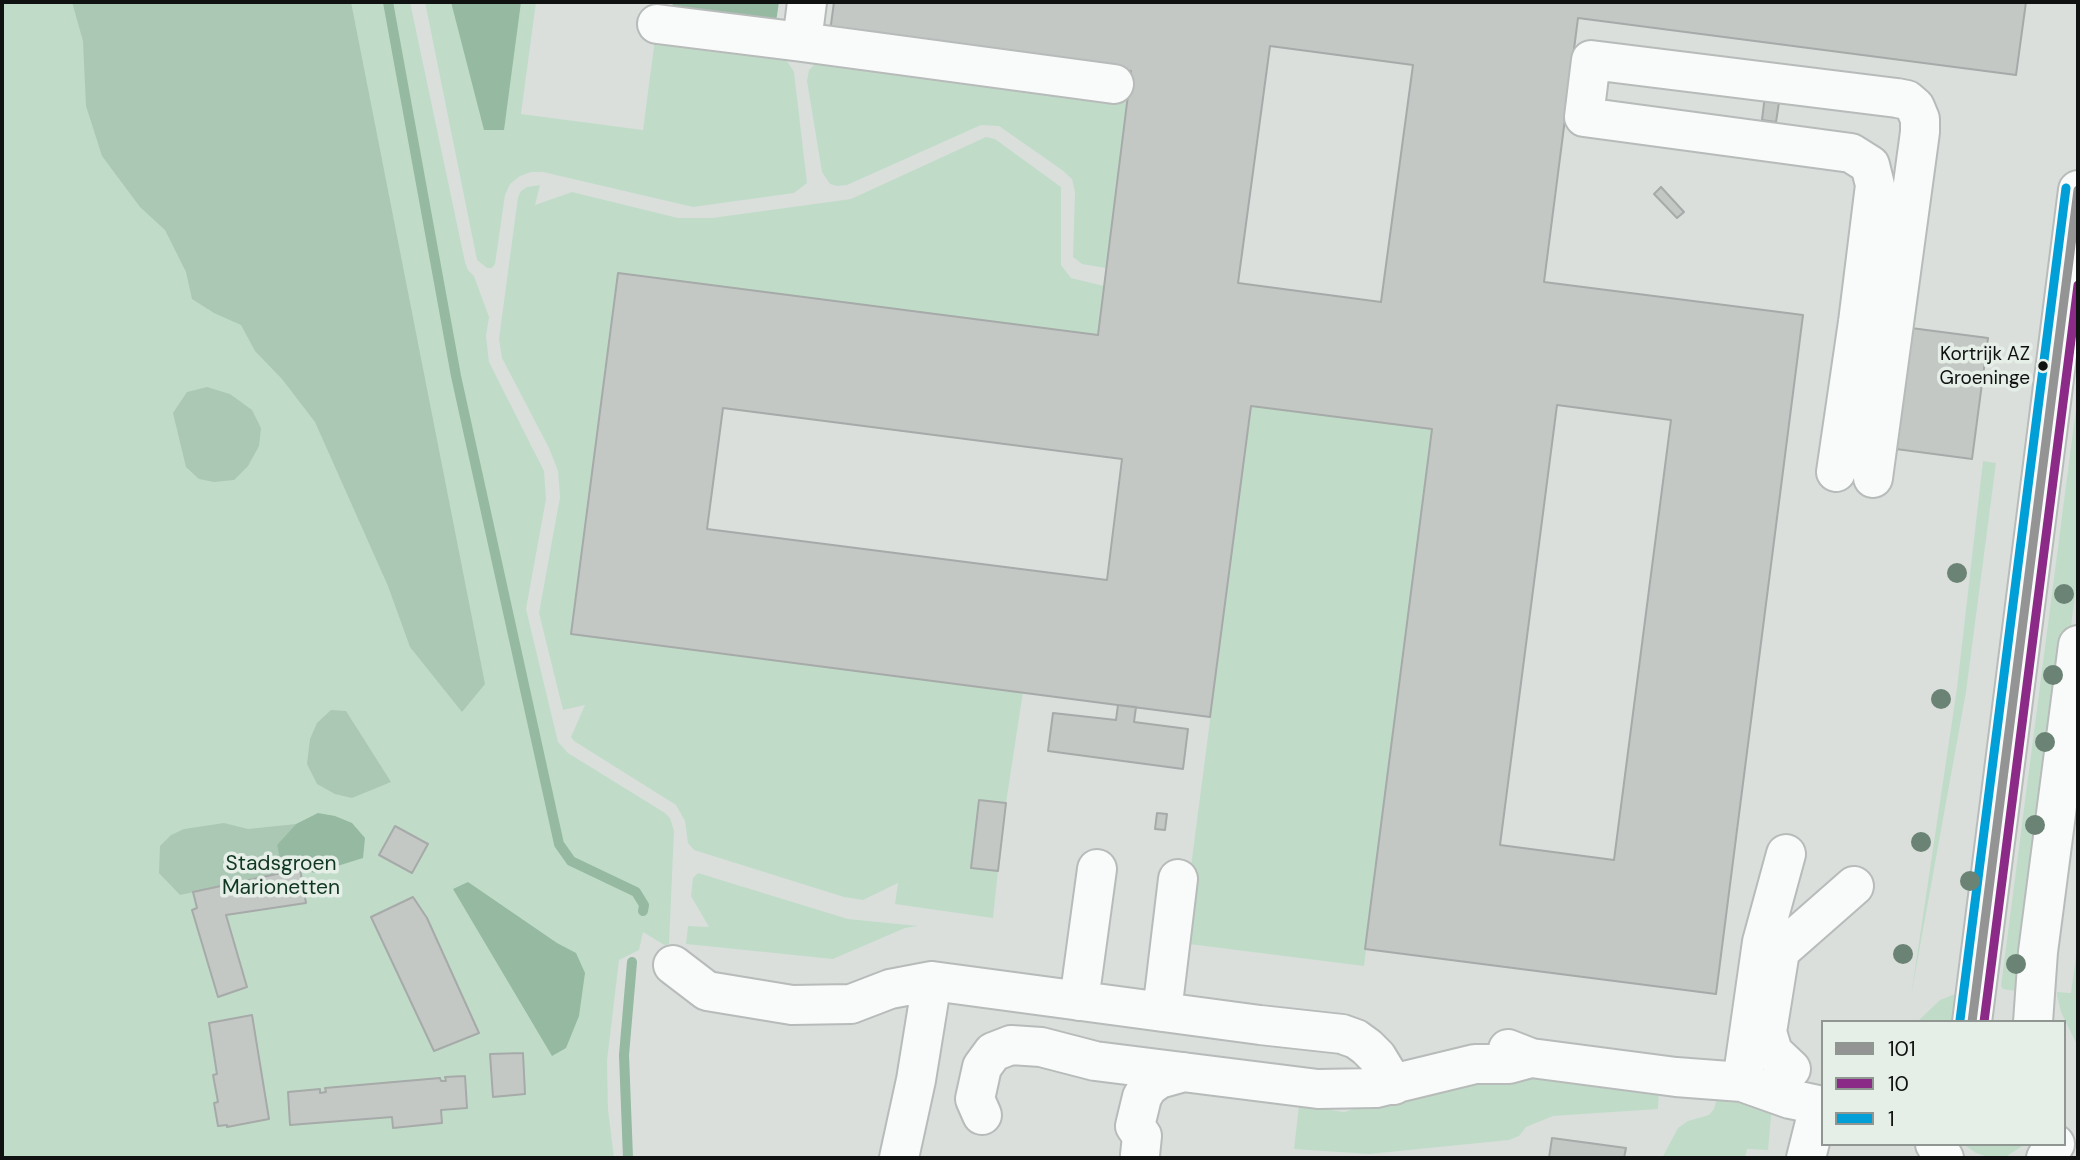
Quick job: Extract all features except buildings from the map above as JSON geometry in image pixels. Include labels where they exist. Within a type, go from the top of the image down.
[{"type":"street","points":[[802,42],[807,2]]},
{"type":"street","points":[[657,24],[1114,84]]},
{"type":"street","points":[[1836,472],[1860,313],[1875,185],[1870,165],[1851,153],[1584,117],[1591,60],[1897,98],[1907,100],[1915,107],[1920,119],[1920,132],[1874,478]]},
{"type":"street","points":[[1972,1020],[2078,190]]},
{"type":"street","points":[[1987,1020],[2078,329]]},
{"type":"street","points":[[2033,1020],[2038,952],[2078,645]]},
{"type":"street","points":[[1743,1069],[1762,942],[1786,854]]},
{"type":"street","points":[[1079,1001],[1097,869]]},
{"type":"street","points":[[1162,1012],[1178,879]]},
{"type":"street","points":[[1819,1158],[1814,1094],[1773,1052],[1768,1032],[1780,951],[1854,886]]},
{"type":"street","points":[[673,965],[707,991],[792,1005],[851,1004],[890,989],[932,981],[1342,1034],[1367,1047],[1390,1078]]},
{"type":"street","points":[[900,1158],[932,981]]},
{"type":"street","points":[[981,1124],[998,1071],[1009,1060],[1095,1060],[1318,1090],[1341,1089],[1475,1064],[1510,1064],[1531,1058],[1676,1077],[1743,1069],[1814,1094]]},
{"type":"street","points":[[1141,1146],[1155,1129],[1159,1105],[1166,1088],[1184,1072]]},
{"type":"street","points":[[1794,1158],[1814,1094]]},
{"type":"street","points":[[1806,1158],[1814,1094]]},
{"type":"green space","name":"Stadsgroen Marionetten","points":[[2,2],[410,2],[465,262],[474,276],[489,317],[486,336],[489,362],[544,471],[546,499],[526,609],[558,742],[568,753],[665,813],[670,818],[674,831],[669,944],[666,946],[643,932],[639,950],[619,960],[607,1061],[608,1109],[614,1158],[2,1158]]},
{"type":"green space","points":[[425,2],[536,2],[521,114],[643,130],[655,39],[785,58],[794,72],[807,183],[794,193],[693,207],[543,172],[531,172],[510,184],[505,195],[495,264],[492,268],[487,268],[477,260]]},
{"type":"green space","points":[[818,61],[1128,102],[1106,268],[1082,264],[1073,257],[1075,192],[1072,179],[999,126],[981,125],[847,185],[830,184],[822,172],[807,81],[809,70]]},
{"type":"green space","points":[[986,137],[995,139],[1061,187],[1061,265],[1071,278],[1104,286],[1098,335],[618,273],[571,633],[1023,692],[1006,803],[979,800],[971,868],[998,871],[993,918],[895,904],[898,883],[863,900],[844,897],[694,850],[688,843],[685,821],[676,805],[574,741],[571,737],[585,705],[563,710],[539,613],[560,497],[558,471],[549,448],[502,358],[499,339],[518,197],[527,187],[540,185],[535,205],[572,192],[678,218],[712,218],[851,199]]},
{"type":"green space","points":[[2078,393],[2078,572],[2024,990],[2021,992],[2003,989],[2001,986]]},
{"type":"green space","points":[[1251,406],[1432,429],[1364,966],[1181,943]]},
{"type":"green space","points":[[1983,461],[1996,463],[1966,692],[1911,996],[1957,688]]},
{"type":"green space","points":[[698,873],[848,919],[918,926],[905,928],[833,959],[686,944],[688,926],[709,927],[691,896],[693,878]]},
{"type":"green space","points":[[2078,941],[2078,1047],[2061,1012],[2057,996],[2057,992],[2071,993]]},
{"type":"green space","points":[[1955,994],[1964,995],[1960,1020],[1919,1020],[1940,1000]]},
{"type":"green space","points":[[1484,1069],[1659,1090],[1658,1109],[1553,1116],[1526,1127],[1519,1136],[1509,1140],[1369,1154],[1294,1149],[1299,1105],[1344,1112]]},
{"type":"green space","points":[[1717,1098],[1772,1106],[1768,1150],[1747,1149],[1745,1158],[1662,1158],[1678,1128],[1688,1121],[1709,1115]]},
{"type":"green space","points":[[1966,1146],[2022,1146],[2007,1156],[1991,1158]]},
{"type":"shaded area","points":[[72,2],[351,2],[485,684],[462,712],[410,647],[388,586],[315,422],[282,379],[255,351],[241,325],[192,299],[186,272],[165,230],[140,207],[102,156],[86,106],[83,41]]},
{"type":"shaded area","points":[[451,2],[521,2],[504,130],[484,130]]},
{"type":"shaded area","points":[[673,2],[779,2],[776,22],[672,9]]},
{"type":"shaded area","points":[[207,387],[230,394],[252,410],[261,428],[259,446],[248,466],[234,480],[214,482],[199,479],[186,467],[173,413],[187,392]]},
{"type":"shaded area","points":[[331,710],[346,711],[391,782],[352,798],[335,794],[317,784],[307,764],[310,739],[317,723]]},
{"type":"shaded area","points":[[318,813],[352,823],[365,838],[363,858],[315,873],[280,859],[277,845],[296,824]]},
{"type":"shaded area","points":[[224,823],[248,829],[296,824],[277,845],[280,859],[300,869],[180,895],[159,873],[160,846],[171,835],[184,829]]},
{"type":"shaded area","points":[[468,882],[576,953],[585,973],[579,1016],[566,1048],[552,1056],[453,889]]},
{"type":"waterway","points":[[388,2],[456,376],[559,844],[571,861],[636,892],[644,905],[643,911]]},
{"type":"waterway","points":[[628,1158],[624,1055],[632,962]]},
{"type":"transit line","name":"1","points":[[1960,1020],[2066,188]]},
{"type":"transit line","name":"101","points":[[1972,1020],[2078,190]]},
{"type":"transit line","name":"10","points":[[1984,1020],[2078,285]]},
{"type":"place","name":"Kortrijk AZ Groeninge","points":[[2043,366]]}]
